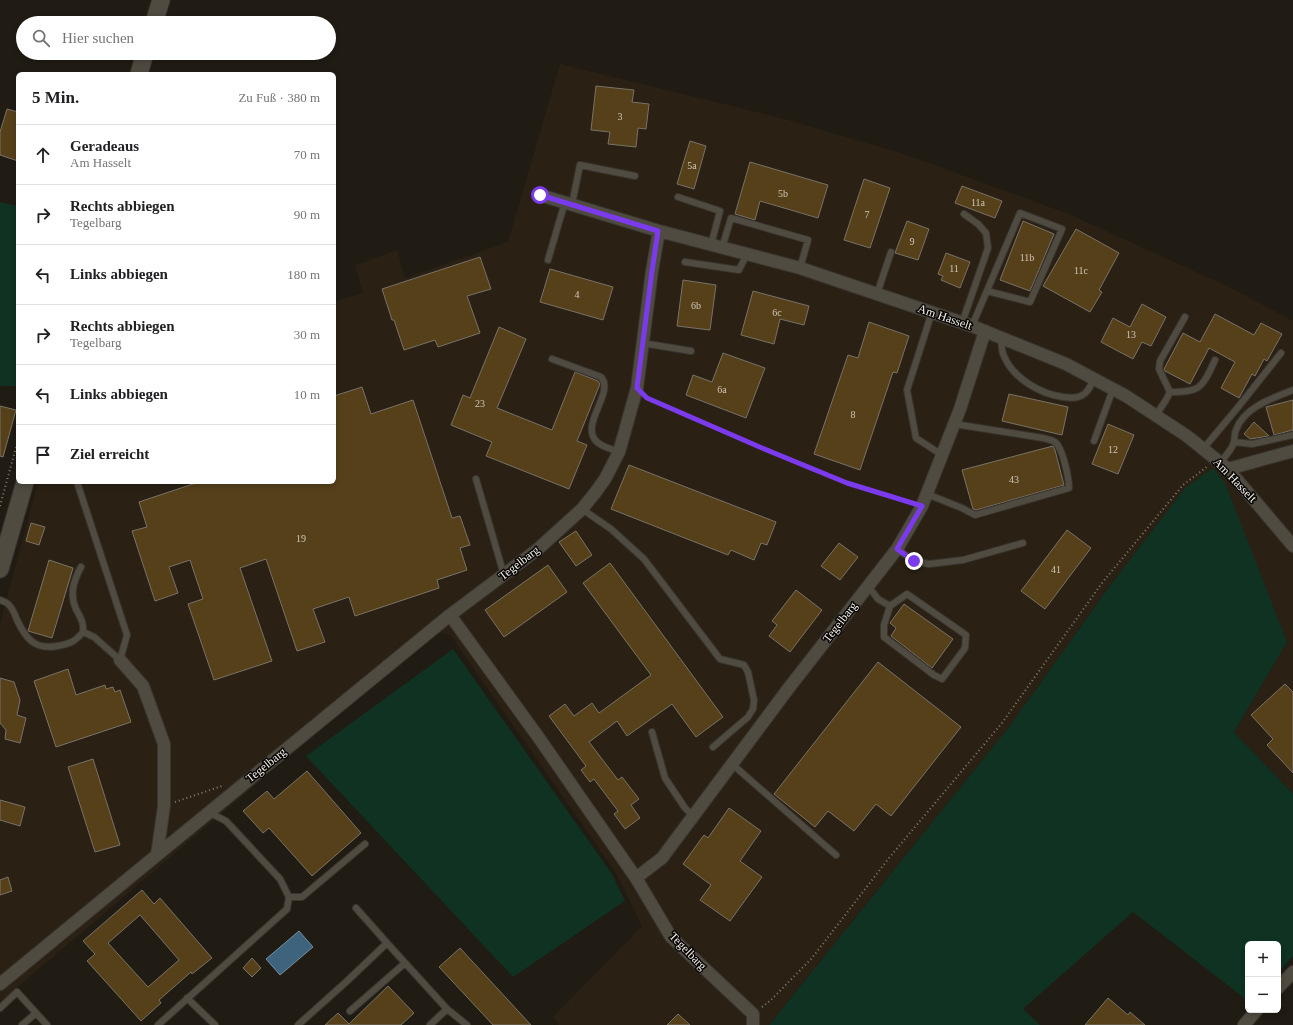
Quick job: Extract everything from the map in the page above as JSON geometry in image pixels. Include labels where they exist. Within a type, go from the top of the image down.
[{"type":"street","points":[[156,16],[161,0]]},
{"type":"street","points":[[140,72],[143,60]]},
{"type":"street","name":"Am Hasselt","points":[[540,195],[658,231],[800,268],[985,331],[1066,364],[1126,396],[1187,436],[1221,464],[1293,546]]},
{"type":"street","name":"Tegelbarg","points":[[0,984],[450,615],[538,549],[582,508],[605,478],[618,452],[637,388],[658,231]]},
{"type":"street","name":"Tegelbarg","points":[[636,878],[662,858],[788,689],[897,549],[922,506],[927,494],[954,424],[985,331]]},
{"type":"street","points":[[1221,464],[1293,451]]},
{"type":"street","points":[[0,569],[24,484]]},
{"type":"street","name":"Tegelbarg","points":[[450,615],[539,738],[636,878],[672,936],[753,1020]]},
{"type":"street","points":[[120,660],[143,686],[164,744],[164,806],[157,855]]},
{"type":"street","points":[[1281,985],[1293,972]]},
{"type":"street","points":[[1244,1025],[1254,1013]]},
{"type":"lane","points":[[548,260],[580,165],[635,176]]},
{"type":"lane","points":[[678,197],[720,211],[717,246]]},
{"type":"lane","points":[[967,325],[987,291],[1020,213],[1062,229],[1030,302],[987,291]]},
{"type":"lane","points":[[964,214],[978,224],[986,233],[988,248],[967,325]]},
{"type":"lane","points":[[717,246],[731,218],[808,240],[800,268]]},
{"type":"lane","points":[[877,294],[891,252]]},
{"type":"lane","points":[[685,262],[739,270],[748,254]]},
{"type":"lane","points":[[932,312],[907,390],[916,438],[942,455]]},
{"type":"lane","points":[[1170,392],[1160,369],[1160,361],[1185,317]]},
{"type":"lane","points":[[1001,338],[1003,355],[1010,365],[1019,376],[1037,389],[1056,396],[1073,398],[1083,395],[1088,391],[1094,379]]},
{"type":"lane","points":[[642,343],[691,351]]},
{"type":"lane","points":[[1203,449],[1281,353]]},
{"type":"lane","points":[[552,359],[601,377],[604,380],[604,388],[593,423],[593,435],[598,443],[618,452]]},
{"type":"lane","points":[[1170,392],[1186,392],[1198,389],[1205,382],[1215,360]]},
{"type":"lane","points":[[1094,441],[1113,389]]},
{"type":"lane","points":[[1221,464],[1234,442],[1235,431],[1240,422],[1248,413],[1267,401],[1293,390]]},
{"type":"lane","points":[[1156,415],[1170,392]]},
{"type":"lane","points":[[927,494],[962,508],[975,515],[1069,488],[1069,482],[1060,448],[1055,442],[1043,438],[954,424]]},
{"type":"lane","points":[[1234,442],[1252,444],[1293,435]]},
{"type":"lane","points":[[476,479],[504,575]]},
{"type":"lane","points":[[78,484],[127,635],[120,660],[94,637],[83,632]]},
{"type":"lane","points":[[582,508],[612,529],[644,559],[720,659],[744,665],[747,670],[754,700],[751,714],[713,746]]},
{"type":"lane","points":[[897,549],[914,561],[929,564],[963,560],[1023,543]]},
{"type":"lane","points":[[0,600],[8,604],[13,611],[23,634],[30,641],[40,646],[53,647],[66,644],[77,639],[83,632],[84,624],[74,606],[72,593],[74,580],[81,567]]},
{"type":"lane","points":[[868,586],[878,599],[890,606]]},
{"type":"lane","points":[[908,594],[966,635],[965,648],[942,679],[934,675],[884,636],[884,624],[890,606],[908,594]]},
{"type":"lane","points":[[652,732],[665,778],[685,808],[693,816]]},
{"type":"lane","points":[[732,764],[836,855]]},
{"type":"lane","points":[[158,1025],[287,909],[289,897],[280,879],[226,820],[208,812]]},
{"type":"lane","points":[[289,897],[302,897],[365,844]]},
{"type":"lane","points":[[356,908],[447,1009],[467,1025]]},
{"type":"lane","points":[[298,1025],[387,943]]},
{"type":"lane","points":[[350,1011],[405,963]]},
{"type":"lane","points":[[0,1008],[17,992],[47,1025]]},
{"type":"lane","points":[[187,998],[215,1025]]},
{"type":"lane","points":[[430,1025],[447,1009]]},
{"type":"lane","points":[[22,1025],[36,1013]]},
{"type":"path","points":[[637,388],[647,398],[762,448],[847,483],[922,506]]},
{"type":"path","points":[[0,506],[16,447]]},
{"type":"path","points":[[753,1020],[812,958],[889,858],[1002,723],[1102,582],[1183,485],[1221,464]]},
{"type":"path","points":[[164,806],[225,785]]},
{"type":"shaded area","points":[[560,64],[785,119],[907,155],[1069,214],[1227,286],[1293,321],[1293,794],[1234,732],[1287,642],[1185,488],[1112,583],[1009,727],[769,1025],[559,1025],[553,1017],[642,926],[616,873],[451,636],[443,633],[433,634],[0,1002],[0,624],[37,484],[336,484],[336,301],[363,293],[355,265],[397,250],[405,278],[508,242]]},
{"type":"green space","points":[[0,202],[16,206],[16,386],[0,386]]},
{"type":"green space","points":[[1213,468],[1225,483],[1287,642],[1234,732],[1293,794],[1293,956],[1281,970],[1281,941],[1245,941],[1245,999],[1133,912],[1023,1009],[1040,1025],[769,1025],[1009,727],[1112,583],[1185,488]]},
{"type":"green space","points":[[453,649],[612,874],[625,901],[513,977],[306,756]]},
{"type":"water","points":[[299,931],[313,947],[280,975],[266,959]]},
{"type":"building","points":[[596,86],[634,90],[632,102],[649,104],[646,129],[638,128],[636,147],[608,144],[610,132],[591,130]]},
{"type":"building","points":[[7,109],[16,111],[16,160],[0,155],[0,132]]},
{"type":"building","points":[[690,141],[706,146],[694,189],[677,184]]},
{"type":"building","points":[[750,162],[828,185],[818,218],[760,201],[755,220],[735,214]]},
{"type":"building","points":[[864,179],[890,188],[870,248],[844,240]]},
{"type":"building","points":[[962,186],[1002,201],[995,218],[955,203]]},
{"type":"building","points":[[907,221],[929,229],[918,260],[895,253]]},
{"type":"building","points":[[1023,221],[1054,234],[1030,291],[1000,280]]},
{"type":"building","points":[[1076,229],[1119,253],[1099,290],[1102,292],[1090,312],[1043,286]]},
{"type":"building","points":[[946,253],[970,262],[960,288],[941,280],[943,276],[938,274]]},
{"type":"building","points":[[480,257],[491,289],[467,296],[480,333],[438,347],[435,340],[404,350],[382,289]]},
{"type":"building","points":[[550,269],[613,287],[603,320],[540,302]]},
{"type":"building","points":[[683,280],[716,285],[710,330],[677,326]]},
{"type":"building","points":[[753,291],[809,306],[804,325],[780,319],[774,344],[741,335]]},
{"type":"building","points":[[1142,304],[1166,317],[1151,346],[1142,342],[1133,359],[1101,342],[1113,318],[1130,327]]},
{"type":"building","points":[[1215,314],[1254,335],[1261,323],[1282,334],[1267,361],[1264,359],[1255,376],[1252,374],[1239,398],[1221,388],[1235,362],[1209,348],[1190,384],[1165,371],[1164,369],[1183,333],[1200,342]]},
{"type":"building","points":[[869,322],[909,336],[897,373],[893,372],[860,470],[814,454],[848,355],[858,358]]},
{"type":"building","points":[[499,327],[526,339],[497,408],[552,430],[575,372],[598,381],[600,384],[577,441],[587,445],[569,489],[486,456],[492,442],[451,425],[463,395],[470,398]]},
{"type":"building","points":[[723,353],[765,368],[746,418],[686,395],[693,375],[712,382]]},
{"type":"building","points":[[362,387],[371,414],[413,400],[452,518],[460,516],[470,545],[460,548],[467,570],[437,580],[439,588],[355,616],[349,597],[313,609],[325,642],[297,651],[266,559],[240,568],[272,661],[214,680],[188,604],[203,599],[190,560],[169,567],[178,593],[155,601],[132,531],[147,527],[139,502],[193,484],[336,484],[336,395]]},
{"type":"building","points":[[1009,394],[1068,407],[1062,435],[1002,421]]},
{"type":"building","points":[[1293,400],[1293,430],[1274,435],[1266,407]]},
{"type":"building","points":[[0,406],[16,410],[3,457],[0,456]]},
{"type":"building","points":[[1254,422],[1269,436],[1250,439],[1244,434]]},
{"type":"building","points":[[1108,424],[1134,435],[1118,474],[1092,464]]},
{"type":"building","points":[[1053,446],[1064,485],[976,510],[973,509],[962,470]]},
{"type":"building","points":[[629,465],[776,522],[767,545],[761,543],[754,560],[731,550],[728,555],[611,509]]},
{"type":"building","points":[[31,523],[45,527],[39,545],[26,541]]},
{"type":"building","points":[[1067,530],[1091,548],[1045,609],[1021,591]]},
{"type":"building","points":[[576,531],[592,555],[576,566],[559,542]]},
{"type":"building","points":[[839,543],[858,557],[840,580],[821,566]]},
{"type":"building","points":[[49,560],[73,568],[52,638],[28,631]]},
{"type":"building","points":[[610,563],[723,717],[696,737],[672,704],[627,736],[617,721],[589,742],[618,780],[622,777],[639,799],[631,805],[640,818],[625,829],[614,814],[618,811],[594,779],[590,782],[581,770],[586,766],[549,716],[565,704],[574,716],[592,703],[599,713],[651,675],[583,583]]},
{"type":"building","points":[[548,565],[567,592],[504,637],[485,610]]},
{"type":"building","points":[[796,590],[822,610],[790,652],[769,636],[777,625],[772,621]]},
{"type":"building","points":[[904,604],[953,639],[932,668],[891,636],[896,628],[890,623]]},
{"type":"building","points":[[878,662],[961,727],[891,816],[876,804],[854,831],[828,811],[815,827],[774,794]]},
{"type":"building","points":[[68,669],[76,695],[105,685],[106,689],[113,687],[115,692],[120,690],[131,722],[56,747],[34,681]]},
{"type":"building","points":[[0,678],[14,682],[20,700],[17,715],[26,718],[20,743],[5,739],[6,730],[0,723]]},
{"type":"building","points":[[1285,684],[1293,692],[1293,773],[1267,745],[1273,739],[1251,715]]},
{"type":"building","points":[[93,759],[120,845],[95,852],[68,767]]},
{"type":"building","points":[[307,771],[361,833],[312,876],[269,828],[263,833],[243,811],[267,791],[274,799]]},
{"type":"building","points":[[0,800],[25,807],[20,826],[0,820]]},
{"type":"building","points":[[729,808],[761,831],[740,861],[762,877],[730,921],[700,900],[711,885],[683,864],[704,835],[708,838]]},
{"type":"building","points":[[8,877],[12,891],[0,895],[0,880]]},
{"type":"building","points":[[142,890],[154,904],[160,898],[212,958],[192,974],[191,972],[159,1000],[161,1003],[141,1021],[87,961],[95,954],[83,941]],"holes":[[[140,915],[179,960],[148,987],[108,943]]]},
{"type":"building","points":[[460,948],[531,1025],[493,1025],[439,967]]},
{"type":"building","points":[[252,958],[261,968],[252,977],[243,968]]},
{"type":"building","points":[[388,986],[414,1013],[401,1025],[325,1025],[338,1013],[349,1024]]},
{"type":"building","points":[[1108,998],[1128,1015],[1130,1012],[1145,1025],[1085,1025]]},
{"type":"building","points":[[678,1014],[690,1025],[667,1025]]},
{"type":"route","points":[[540,195],[658,231],[637,388],[647,398],[693,419],[847,483],[922,506],[897,549],[914,561]]}]
